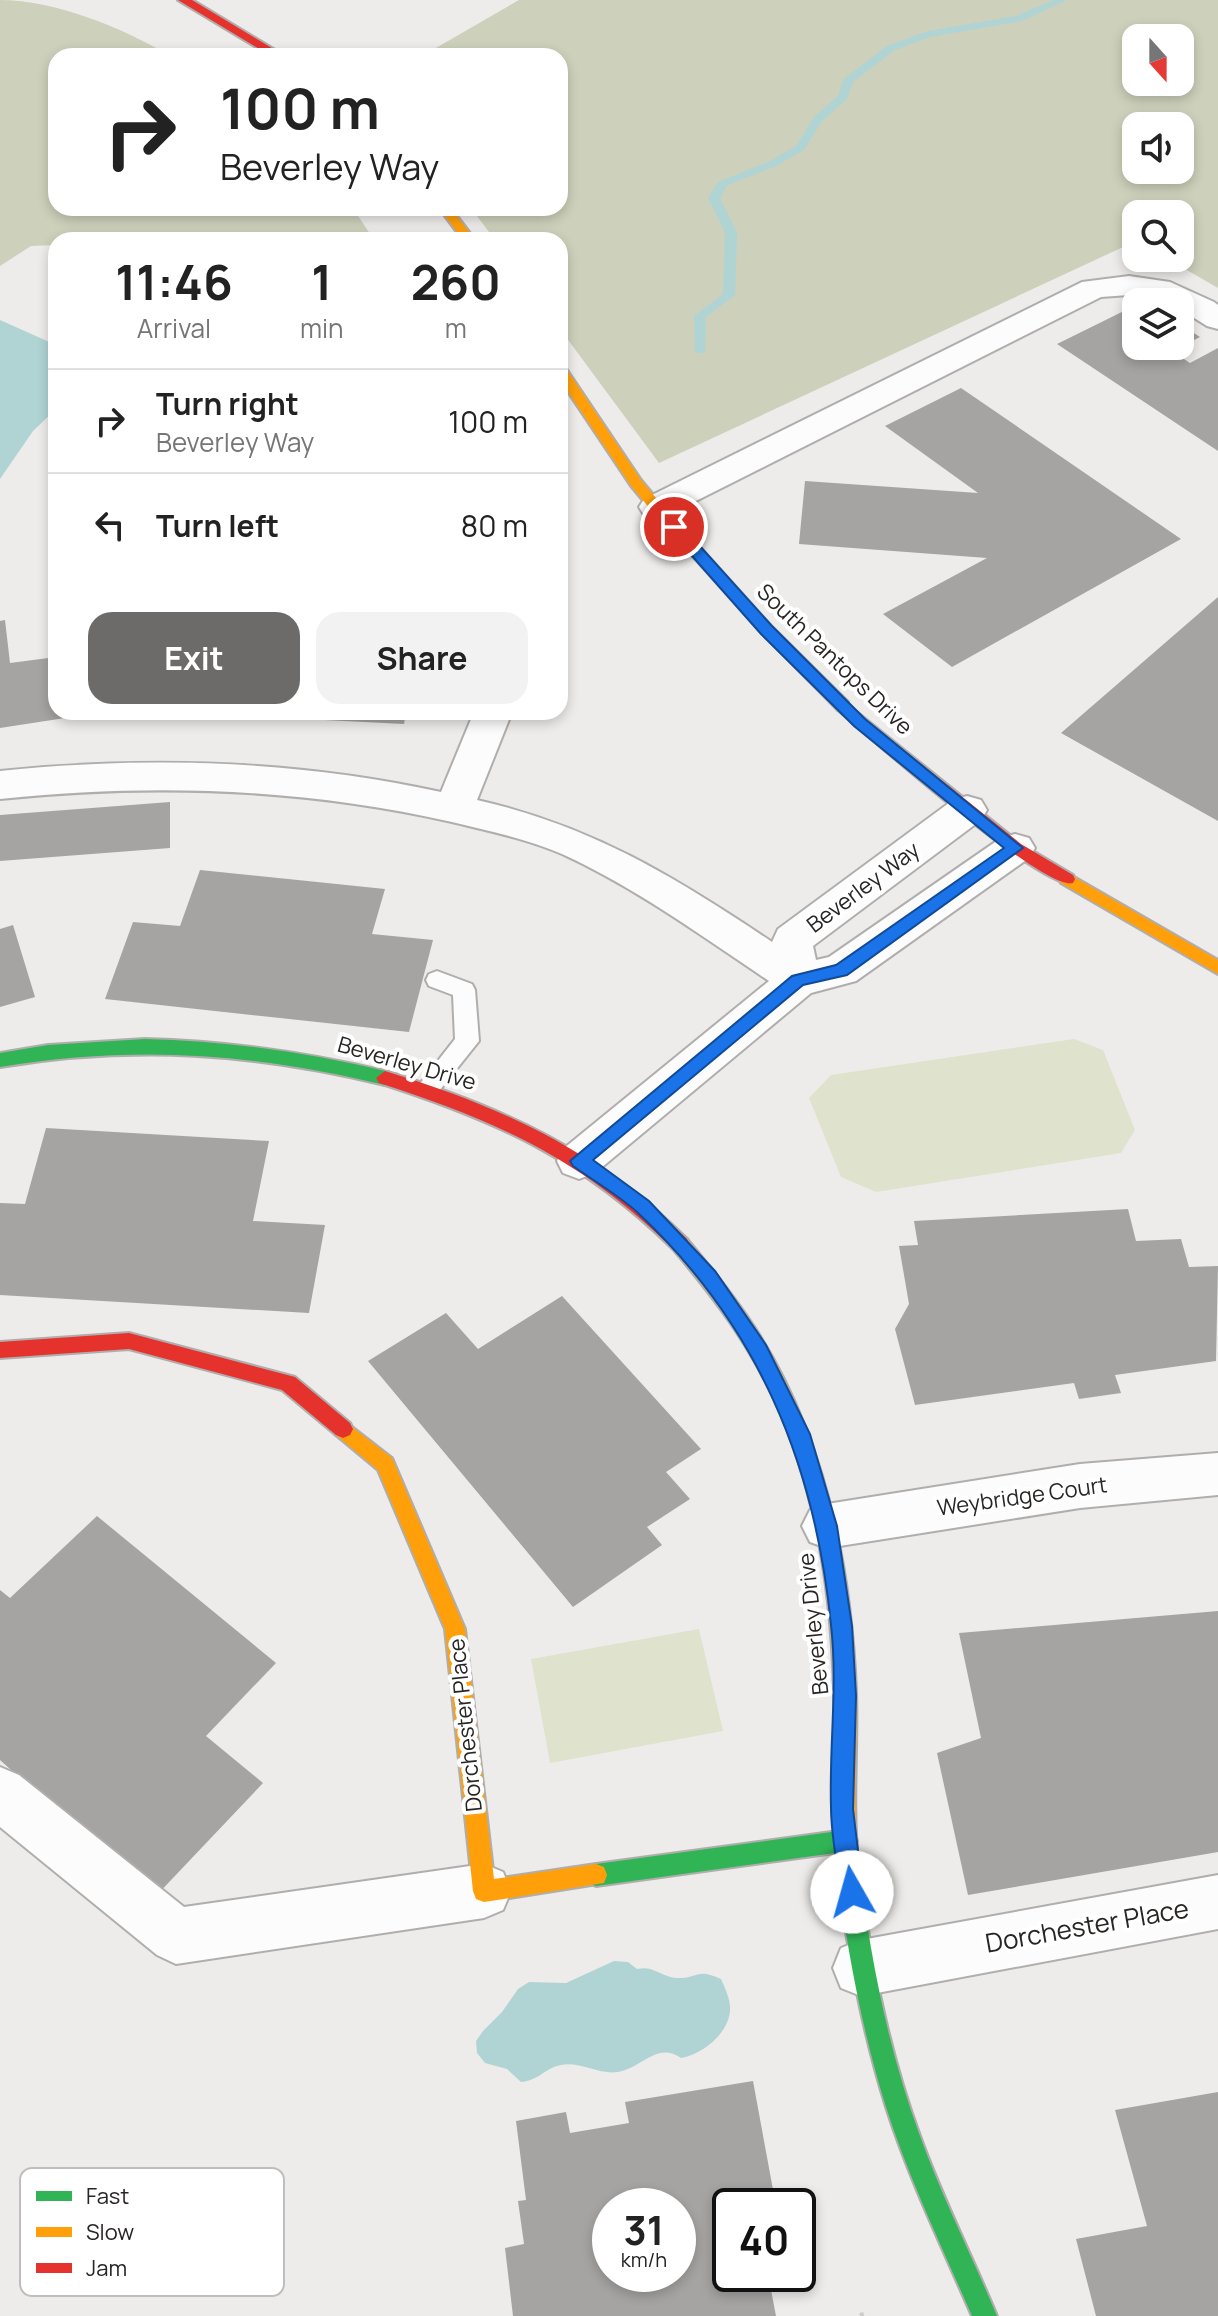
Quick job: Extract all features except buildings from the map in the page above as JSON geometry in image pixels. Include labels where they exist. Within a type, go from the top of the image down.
[{"type":"street","points":[[184,0],[265,48]]},
{"type":"street","points":[[656,507],[1093,289],[1117,285],[1165,289],[1188,298],[1218,319]]},
{"type":"street","name":"South Pantops Drive","points":[[568,382],[636,483],[656,507],[767,630],[859,722],[1015,848],[1218,968]]},
{"type":"street","points":[[454,809],[490,720]]},
{"type":"street","points":[[0,785],[66,777],[163,773],[260,776],[355,788],[517,824],[571,842],[609,860],[684,903],[798,980]]},
{"type":"street","name":"Beverley Way","points":[[798,980],[792,940],[967,810]]},
{"type":"street","points":[[579,1161],[798,980],[841,970],[1015,848]]},
{"type":"street","name":"Beverley Drive","points":[[0,1060],[65,1049],[170,1047],[272,1055],[372,1074],[427,1090],[469,1103],[579,1161],[642,1206],[709,1277],[759,1351],[800,1434],[827,1526],[842,1626],[845,1696],[842,1809],[861,1968],[897,2105],[985,2316]]},
{"type":"street","name":"Dorchester Place","points":[[0,1350],[129,1341],[288,1383],[385,1464],[455,1629],[484,1891]]},
{"type":"street","name":"Weybridge Court","points":[[827,1526],[1080,1486],[1218,1474]]},
{"type":"street","points":[[0,1793],[176,1936],[846,1841]]},
{"type":"street","name":"Dorchester Place","points":[[861,1968],[1218,1902]]},
{"type":"lane","points":[[427,1090],[467,1041],[464,990],[437,980]]},
{"type":"green space","points":[[0,0],[65,10],[132,35],[156,48],[48,48],[48,216],[358,216],[369,232],[48,232],[48,245],[31,246],[0,266]]},
{"type":"green space","points":[[519,0],[1218,0],[1218,288],[1190,272],[1194,272],[1194,200],[1122,200],[1122,248],[659,463],[568,340],[568,232],[489,232],[477,216],[568,216],[568,48],[436,48]]},
{"type":"green space","points":[[1074,1039],[1103,1050],[1135,1130],[1121,1153],[876,1192],[841,1177],[809,1098],[831,1075]]},
{"type":"green space","points":[[699,1629],[723,1731],[550,1763],[531,1659]]},
{"type":"water","points":[[0,320],[48,341],[48,417],[33,431],[0,479]]},
{"type":"water","points":[[614,1961],[628,1962],[637,1969],[648,1968],[670,1977],[702,1974],[721,1979],[730,2007],[725,2027],[713,2042],[689,2056],[681,2058],[664,2052],[618,2072],[568,2064],[521,2082],[507,2069],[485,2063],[477,2053],[476,2041],[518,1989],[529,1982],[566,1983]]},
{"type":"waterway","points":[[699,350],[700,316],[729,295],[731,233],[714,198],[722,184],[772,164],[800,148],[818,119],[843,97],[848,81],[891,48],[928,34],[1018,19],[1062,0]]},
{"type":"traffic: fast","points":[[0,1060],[96,1047],[193,1047],[290,1057],[385,1078]]},
{"type":"traffic: fast","points":[[596,1875],[846,1841]]},
{"type":"traffic: fast","points":[[847,1861],[866,1985],[898,2107],[939,2213],[985,2316]]},
{"type":"traffic: slow","points":[[451,216],[463,232]]},
{"type":"traffic: slow","points":[[568,382],[636,483],[656,507],[767,630],[843,706]]},
{"type":"traffic: slow","points":[[1067,879],[1218,968]]},
{"type":"traffic: slow","points":[[680,1244],[720,1292],[754,1343],[782,1396],[822,1509],[842,1629],[847,1861]]},
{"type":"traffic: slow","points":[[343,1429],[385,1464],[455,1629],[484,1891],[596,1875]]},
{"type":"traffic: jam","points":[[184,0],[265,48]]},
{"type":"traffic: jam","points":[[843,706],[1015,848],[1067,879]]},
{"type":"traffic: jam","points":[[385,1078],[467,1105],[544,1140],[616,1186],[680,1244]]},
{"type":"traffic: jam","points":[[0,1350],[129,1341],[288,1383],[343,1429]]},
{"type":"route","points":[[674,527],[767,630],[859,722],[1015,848],[886,942],[841,970],[798,980],[579,1161],[642,1206],[709,1277],[759,1351],[800,1434],[827,1526],[842,1626],[845,1696],[842,1809],[852,1892]]}]
